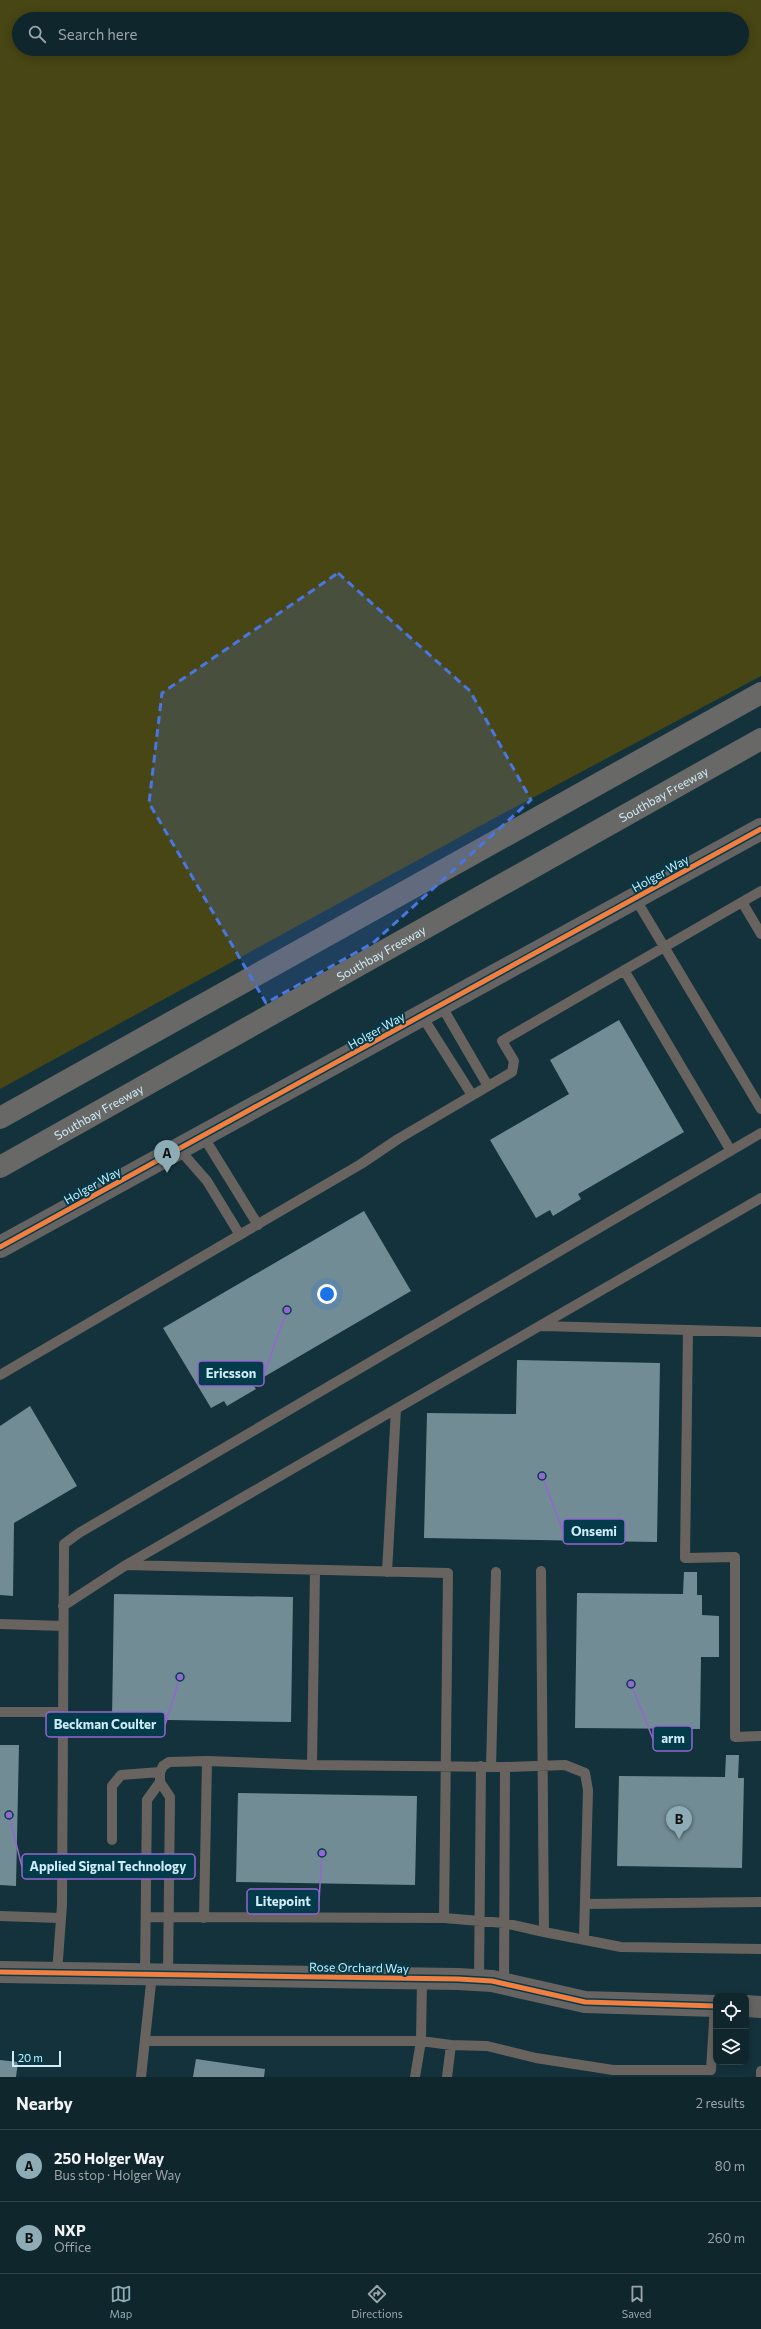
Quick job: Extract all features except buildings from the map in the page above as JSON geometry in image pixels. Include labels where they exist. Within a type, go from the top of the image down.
[{"type":"highway","points":[[0,1118],[761,693]]},
{"type":"highway","points":[[583,792],[617,786],[761,709]]},
{"type":"highway","name":"Southbay Freeway","points":[[0,1167],[761,739]]},
{"type":"street","name":"Holger Way","points":[[0,1247],[761,829]]},
{"type":"street","name":"Rose Orchard Way","points":[[0,1972],[479,1980],[585,2002],[713,2006]]},
{"type":"street","points":[[749,2006],[761,2007]]},
{"type":"lane","points":[[0,1375],[362,1164],[472,1095],[512,1072],[514,1061],[502,1041],[761,891]]},
{"type":"lane","points":[[635,898],[761,1109]]},
{"type":"lane","points":[[742,902],[761,934]]},
{"type":"lane","points":[[624,970],[731,1151]]},
{"type":"lane","points":[[442,1005],[488,1086]]},
{"type":"lane","points":[[422,1016],[472,1095]]},
{"type":"lane","points":[[57,1973],[60,1918],[64,1544],[79,1533],[761,1133]]},
{"type":"lane","points":[[203,1136],[258,1225]]},
{"type":"lane","points":[[179,1149],[207,1181],[240,1235]]},
{"type":"lane","points":[[63,1606],[126,1565],[761,1198]]},
{"type":"lane","points":[[540,1326],[761,1332]]},
{"type":"lane","points":[[688,1330],[685,1558],[735,1557],[735,1737],[761,1736]]},
{"type":"lane","points":[[387,1572],[396,1409]]},
{"type":"lane","points":[[126,1565],[448,1573],[444,1918]]},
{"type":"lane","points":[[312,1765],[315,1570]]},
{"type":"lane","points":[[541,1571],[544,1766],[544,1932]]},
{"type":"lane","points":[[492,1767],[496,1572]]},
{"type":"lane","points":[[0,1624],[63,1626]]},
{"type":"lane","points":[[0,1712],[63,1712]]},
{"type":"lane","points":[[204,1918],[207,1761]]},
{"type":"lane","points":[[155,1974],[148,1917],[147,1800],[160,1777],[163,1766],[169,1762],[207,1761],[312,1765],[492,1767],[565,1765],[585,1773],[588,1790],[584,1938]]},
{"type":"lane","points":[[479,1980],[478,1922],[481,1766]]},
{"type":"lane","points":[[504,1984],[505,1767]]},
{"type":"lane","points":[[112,1840],[112,1786],[116,1779],[121,1775],[160,1777]]},
{"type":"lane","points":[[141,2077],[155,1974],[169,1918],[170,1797],[160,1777]]},
{"type":"lane","points":[[585,1904],[761,1902]]},
{"type":"lane","points":[[0,1916],[60,1918]]},
{"type":"lane","points":[[148,1917],[444,1918],[504,1923],[544,1932],[584,1938],[621,1947],[761,1949]]},
{"type":"lane","points":[[415,2077],[421,2041],[422,1978]]},
{"type":"lane","points":[[145,2041],[421,2041],[451,2045],[487,2046],[536,2058],[613,2070],[659,2074],[711,2070],[714,2029]]},
{"type":"lane","points":[[447,2077],[451,2045]]},
{"type":"lane","points":[[761,2071],[761,2077]]},
{"type":"highlighted area","points":[[338,573],[470,691],[531,800],[373,943],[266,1003],[149,803],[162,693]]},
{"type":"shaded area","points":[[0,0],[761,0],[761,676],[491,820],[0,1089]]},
{"type":"cycle path","points":[[0,1247],[761,829]]},
{"type":"cycle path","points":[[0,1972],[458,1979],[492,1981],[585,2002],[713,2006]]},
{"type":"place","name":"250 Holger Way","points":[[167,1173]]},
{"type":"place","name":"Ericsson","points":[[287,1310]]},
{"type":"place","name":"Onsemi","points":[[542,1476]]},
{"type":"place","name":"Beckman Coulter","points":[[180,1677]]},
{"type":"place","name":"arm","points":[[631,1684]]},
{"type":"place","name":"Applied Signal Technology","points":[[9,1815]]},
{"type":"place","name":"NXP","points":[[679,1839]]},
{"type":"place","name":"Litepoint","points":[[322,1853]]}]
